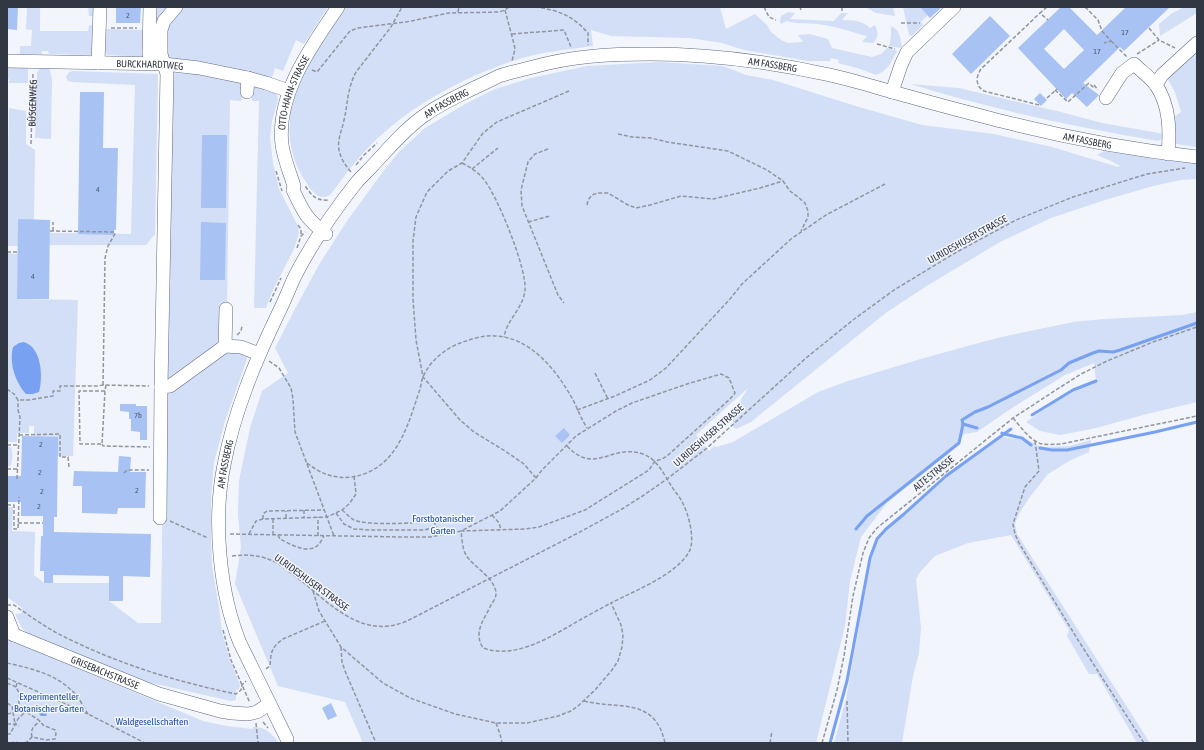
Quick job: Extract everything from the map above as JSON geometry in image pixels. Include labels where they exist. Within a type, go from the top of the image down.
[{"type":"street","points":[[98,63],[100,7]]},
{"type":"street","points":[[150,7],[149,54],[164,64]]},
{"type":"street","points":[[164,519],[160,470],[167,74],[161,54],[162,27],[164,21],[176,7]]},
{"type":"street","name":"OTTO-HAHN-STRASSE","points":[[325,230],[310,212],[297,188],[294,186],[283,152],[282,125],[284,108],[289,91],[309,51],[338,7]]},
{"type":"street","points":[[892,92],[907,52],[954,7]]},
{"type":"street","points":[[1156,85],[1162,75],[1197,43]]},
{"type":"street","name":"AM FASSBERG","points":[[289,741],[263,708],[236,634],[228,604],[223,583],[219,534],[223,466],[234,423],[259,354],[288,293],[297,281],[325,230],[362,184],[371,167],[399,137],[426,114],[454,97],[502,75],[552,61],[610,54],[682,54],[716,56],[826,74],[1055,134],[1168,154],[1194,162]]},
{"type":"street","name":"BURCKHARDTWEG","points":[[7,61],[164,64],[199,68],[248,78],[266,82],[289,91]]},
{"type":"street","points":[[1106,98],[1122,73],[1134,64],[1156,85],[1163,100],[1170,130],[1168,154]]},
{"type":"street","points":[[247,92],[248,78]]},
{"type":"street","points":[[224,346],[226,309]]},
{"type":"street","points":[[161,387],[170,386],[224,346],[241,347],[259,354]]},
{"type":"street","points":[[7,617],[10,633]]},
{"type":"street","name":"GRISEBACHSTRASSE","points":[[10,633],[159,694],[204,706],[240,709],[263,708]]},
{"type":"path","points":[[351,172],[341,158],[339,145],[352,80],[356,72],[391,27],[402,7]]},
{"type":"path","points":[[458,12],[459,7]]},
{"type":"path","points":[[317,72],[350,31],[358,28],[406,22],[449,13],[490,13],[505,10],[509,7]]},
{"type":"path","points":[[535,7],[560,12],[581,24],[588,33],[588,49]]},
{"type":"path","points":[[764,7],[769,17],[776,20]]},
{"type":"path","points":[[1039,105],[984,91],[978,86],[977,76],[981,69],[1047,7]]},
{"type":"path","points":[[1085,7],[1098,20],[1102,31],[1111,42],[1134,64]]},
{"type":"path","points":[[505,10],[515,49],[511,65]]},
{"type":"path","points":[[1040,13],[1048,20]]},
{"type":"path","points":[[901,23],[936,24]]},
{"type":"path","points":[[99,28],[137,28]]},
{"type":"path","points":[[1142,51],[1159,40],[1149,28]]},
{"type":"path","points":[[512,34],[564,30],[573,52]]},
{"type":"path","points":[[1104,43],[1111,42]]},
{"type":"path","points":[[877,44],[907,52]]},
{"type":"path","name":"BÜSGENWEG","points":[[31,144],[34,62]]},
{"type":"path","points":[[1047,98],[1056,89],[1068,102],[1089,83],[1093,87],[1094,85],[1106,98]]},
{"type":"path","points":[[536,478],[524,464],[505,450],[474,432],[460,420],[423,377],[416,340],[413,299],[413,241],[416,217],[427,192],[448,171],[462,163],[483,133],[497,122],[569,91]]},
{"type":"path","points":[[618,134],[632,137],[651,138],[728,152],[767,170],[784,181],[790,191],[805,203],[808,211],[808,217],[800,233]]},
{"type":"path","points":[[355,166],[379,141]]},
{"type":"path","points":[[472,168],[498,148]]},
{"type":"path","points":[[548,149],[535,154],[528,162],[521,190],[522,206],[558,295],[564,303]]},
{"type":"path","name":"ULRIDESHUSER STRASSE","points":[[220,558],[248,555],[268,558],[277,563],[336,609],[359,622],[371,625],[390,626],[409,620],[622,509],[667,479],[707,448],[806,358],[852,320],[894,290],[955,253],[1016,220],[1074,197],[1147,174],[1177,168],[1194,162]]},
{"type":"path","points":[[462,163],[472,168],[487,183],[495,198],[521,264],[525,288],[523,299],[518,311],[506,330],[504,337]]},
{"type":"path","points":[[586,205],[592,195],[598,193],[608,193],[636,208],[681,196],[713,199],[784,181]]},
{"type":"path","points":[[577,410],[608,399],[650,380],[666,368],[730,300],[742,284],[791,239],[826,215],[885,184]]},
{"type":"path","points":[[294,186],[306,187],[310,194],[319,200],[329,200]]},
{"type":"path","points":[[528,222],[550,216]]},
{"type":"path","points":[[53,231],[54,222]]},
{"type":"path","points":[[50,231],[116,232],[108,246],[105,258],[103,385]]},
{"type":"path","points":[[7,252],[18,252]]},
{"type":"path","name":"ALTE STRASSE","points":[[822,743],[837,690],[853,596],[863,553],[869,538],[876,528],[1012,418],[1081,374],[1107,361],[1153,342],[1197,327]]},
{"type":"path","points":[[307,463],[318,471],[332,477],[358,476],[373,470],[387,460],[397,448],[420,390],[423,377],[441,353],[458,343],[486,336],[504,337],[517,341],[541,356],[552,368],[570,395],[587,428]]},
{"type":"path","points":[[259,354],[279,368],[291,388],[295,432],[334,536]]},
{"type":"path","points":[[595,373],[608,399]]},
{"type":"path","points":[[224,534],[402,538],[430,537],[461,531],[525,529],[539,527],[585,510],[649,470],[655,462],[667,456],[730,400],[735,393],[730,378],[721,374],[656,395],[616,411],[576,436],[536,478],[500,511],[461,531]]},
{"type":"path","points":[[102,444],[106,385]]},
{"type":"path","points":[[18,400],[53,396],[53,391],[60,391],[60,386],[106,385],[161,387]]},
{"type":"path","points":[[98,386],[98,391]]},
{"type":"path","points":[[7,389],[14,394],[18,400],[20,417],[17,479]]},
{"type":"path","points":[[106,391],[79,391],[80,444],[161,447]]},
{"type":"path","points":[[1034,442],[1042,444],[1061,444],[1197,416]]},
{"type":"path","points":[[1012,418],[1034,442],[1039,471],[1025,487],[1013,524],[1015,534],[1078,640],[1144,743]]},
{"type":"path","points":[[19,435],[60,434],[60,457],[68,457],[69,467]]},
{"type":"path","points":[[7,445],[19,445]]},
{"type":"path","points":[[461,531],[464,548],[467,555],[494,586],[496,594],[482,623],[478,635],[479,642],[483,648],[499,652],[534,644],[555,634],[666,574],[679,564],[690,551],[690,527],[682,500],[655,462],[649,456],[632,451],[613,453],[599,459],[588,459],[579,456],[567,446]]},
{"type":"path","points":[[7,469],[18,469]]},
{"type":"path","points":[[124,473],[127,470],[160,470]]},
{"type":"path","points":[[249,534],[256,521],[263,519],[327,517],[342,510],[349,504],[356,494],[354,476]]},
{"type":"path","points":[[7,505],[14,505],[14,529],[18,529],[19,497]]},
{"type":"path","points":[[304,510],[304,518]]},
{"type":"path","points":[[263,519],[264,514],[267,511],[324,510]]},
{"type":"path","points":[[342,510],[355,521],[400,524],[434,521],[439,535]]},
{"type":"path","points":[[286,511],[286,518]]},
{"type":"path","points":[[336,513],[344,524],[354,529],[424,530],[436,527]]},
{"type":"path","points":[[492,515],[499,523],[501,530]]},
{"type":"path","points":[[318,517],[318,536]]},
{"type":"path","points":[[164,519],[212,540]]},
{"type":"path","points":[[273,519],[273,535]]},
{"type":"path","points":[[18,523],[43,523]]},
{"type":"path","points":[[278,535],[280,539],[299,548],[311,548],[318,546],[324,536]]},
{"type":"path","points":[[313,591],[319,611],[341,647],[383,683],[410,698],[455,714],[496,723],[540,720],[571,711],[584,701],[612,670],[618,661],[622,647],[623,635],[621,625],[611,603]]},
{"type":"path","points":[[7,605],[14,605],[53,631],[117,660],[178,680],[236,694]]},
{"type":"path","points":[[268,668],[270,666],[271,652],[278,643],[325,621]]},
{"type":"path","points":[[341,647],[342,662],[345,671],[376,743]]},
{"type":"path","points":[[7,663],[30,668],[55,677],[72,689],[88,714]]},
{"type":"path","points":[[7,678],[88,714],[145,743]]},
{"type":"path","points":[[7,682],[16,687],[19,693],[19,709]]},
{"type":"path","points":[[16,687],[17,682]]},
{"type":"path","points":[[584,701],[594,704],[635,707],[645,712],[657,722],[663,733],[665,743]]},
{"type":"path","points":[[847,701],[848,743]]},
{"type":"path","points":[[7,703],[12,706],[14,724]]},
{"type":"path","points":[[263,708],[270,730]]},
{"type":"path","points":[[258,743],[263,708]]},
{"type":"path","points":[[19,709],[24,713],[28,713],[40,721],[43,725],[55,730],[56,734],[55,739],[46,740],[32,737]]},
{"type":"path","points":[[7,714],[13,714],[19,709]]},
{"type":"path","points":[[7,734],[10,734],[20,715],[24,713]]},
{"type":"path","points":[[32,737],[32,728],[40,721]]},
{"type":"path","points":[[496,723],[502,743]]},
{"type":"path","points":[[7,724],[19,726]]},
{"type":"path","points":[[770,743],[772,731]]},
{"type":"path","points":[[23,743],[27,742],[32,737]]},
{"type":"path","points":[[10,743],[20,743]]},
{"type":"green space","points":[[27,7],[40,7],[40,31],[88,31],[89,25],[94,26],[92,55],[49,54],[48,51],[42,51],[42,54],[20,54],[20,46],[31,46],[32,30],[26,29]]},
{"type":"green space","points":[[88,7],[94,7],[93,16],[89,16]]},
{"type":"green space","points":[[153,7],[170,7],[157,30]]},
{"type":"green space","points":[[181,7],[328,7],[304,44],[296,40],[283,71],[275,68],[272,78],[224,66],[195,61],[170,59],[167,57],[166,28]]},
{"type":"green space","points":[[346,7],[720,7],[726,29],[755,14],[767,25],[771,32],[781,40],[788,43],[803,42],[798,35],[810,34],[828,39],[832,48],[872,57],[881,54],[887,48],[897,51],[886,69],[876,75],[838,63],[839,60],[831,58],[830,61],[808,61],[744,50],[722,43],[690,38],[611,36],[591,30],[593,46],[530,56],[492,68],[473,76],[418,106],[371,144],[331,194],[322,197],[316,195],[309,187],[297,166],[291,144],[290,122],[293,102],[300,82],[310,62]]},
{"type":"green space","points":[[893,7],[895,16],[876,13],[867,8]]},
{"type":"green space","points":[[903,7],[920,7],[928,15],[921,22],[923,25],[912,36],[909,35]]},
{"type":"green space","points":[[1184,7],[1197,7],[1197,13],[1160,36],[1159,24],[1171,14]]},
{"type":"green space","points":[[788,12],[795,13],[790,19],[834,21],[841,13],[848,13],[842,20],[853,20],[860,22],[870,28],[875,25],[877,37],[873,43],[862,42],[867,36],[831,26],[787,21],[781,24],[781,16]]},
{"type":"green space","points":[[891,26],[899,34],[902,46],[900,48],[889,46]]},
{"type":"green space","points":[[105,29],[146,30],[145,57],[107,55],[105,52]]},
{"type":"green space","points":[[1193,53],[1197,54],[1197,147],[1176,144],[1173,118],[1181,112],[1175,92],[1167,78]]},
{"type":"green space","name":"Forstbotanischer Garten","points":[[659,62],[723,66],[746,75],[773,80],[922,125],[994,134],[1052,147],[1118,167],[1120,166],[1097,155],[1104,151],[1120,152],[1197,162],[1197,179],[1181,180],[1153,186],[1105,200],[1051,218],[1000,242],[925,287],[887,312],[751,422],[736,429],[733,427],[733,413],[748,388],[696,435],[709,451],[714,446],[716,447],[733,442],[818,392],[848,381],[997,338],[1073,322],[1182,315],[1197,312],[1197,402],[1092,429],[1060,435],[1040,431],[1026,422],[1063,397],[1096,381],[1094,363],[1065,375],[977,432],[964,434],[950,452],[887,503],[861,537],[850,581],[845,626],[816,743],[363,743],[345,702],[278,686],[235,584],[241,547],[238,515],[239,481],[250,428],[262,391],[288,373],[275,348],[320,263],[347,221],[399,152],[425,128],[467,103],[495,89],[531,78],[587,66]]},
{"type":"green space","points":[[7,66],[28,67],[28,83],[9,83],[9,79],[7,80]]},
{"type":"green space","points":[[42,67],[49,67],[52,79],[51,139],[35,138],[37,72]]},
{"type":"green space","points":[[69,72],[158,74],[155,234],[146,245],[49,245],[50,233],[131,234],[135,85],[68,81],[66,77]]},
{"type":"green space","points":[[171,73],[195,74],[240,83],[242,87],[242,96],[241,101],[230,100],[227,305],[221,341],[171,381],[166,380]]},
{"type":"green space","points":[[910,84],[959,88],[1102,123],[1165,134],[1164,138],[1158,141],[1095,130],[1033,117]]},
{"type":"green space","points":[[255,86],[277,95],[278,100],[272,121],[270,137],[273,163],[279,189],[298,226],[299,233],[294,249],[273,290],[266,308],[254,308],[259,101],[252,101],[252,90]]},
{"type":"green space","points":[[9,108],[26,111],[26,144],[35,150],[34,220],[18,246],[7,246],[7,161]]},
{"type":"green space","points":[[7,253],[18,254],[17,299],[78,300],[73,456],[58,456],[34,437],[34,426],[29,426],[29,433],[17,433],[17,442],[7,442]]},
{"type":"green space","points":[[228,349],[248,356],[225,421],[214,462],[211,496],[212,567],[222,632],[230,660],[240,685],[239,689],[236,690],[236,700],[231,701],[147,682],[28,634],[22,628],[15,614],[22,613],[22,608],[7,597],[7,507],[13,507],[12,531],[35,532],[34,575],[44,583],[109,583],[109,601],[138,623],[161,623],[164,395]]},
{"type":"green space","points":[[1002,437],[1030,441],[1039,446],[1046,447],[1069,446],[1091,440],[1089,452],[1069,461],[1048,474],[1029,498],[1019,514],[1015,524],[1017,534],[1150,743],[1137,743],[1097,674],[1089,674],[1067,636],[1069,630],[1011,535],[968,543],[935,556],[921,571],[916,579],[921,628],[919,653],[913,676],[902,743],[834,743],[846,699],[871,559],[878,540],[886,531],[947,477]]},
{"type":"green space","points":[[7,447],[11,447],[12,452],[10,466],[7,466]]},
{"type":"green space","name":"Waldgesellschaften","points":[[7,639],[203,721],[227,726],[252,729],[253,727],[258,727],[265,729],[279,743],[7,743]]},
{"type":"water","points":[[24,342],[30,345],[34,350],[40,364],[41,379],[39,392],[33,394],[26,394],[22,389],[12,366],[13,347]]},
{"type":"water","points":[[37,706],[43,708],[47,714],[46,716],[40,715]]},
{"type":"building","points":[[7,7],[18,7],[17,30],[7,29]]},
{"type":"building","points":[[116,7],[141,7],[140,23],[116,23]]},
{"type":"building","points":[[920,7],[942,7],[930,18]]},
{"type":"building","points":[[1061,7],[1069,7],[1097,35],[1126,7],[1170,7],[1124,51],[1120,47],[1083,83],[1099,95],[1087,107],[1072,93],[1066,99],[1018,48]],"holes":[[[1064,29],[1084,50],[1064,69],[1044,49]]]},
{"type":"building","points":[[990,16],[1010,36],[971,74],[952,54]]},
{"type":"building","points":[[80,92],[104,92],[103,148],[118,148],[116,230],[114,230],[114,235],[78,234]]},
{"type":"building","points":[[1040,93],[1047,100],[1041,106],[1034,99]]},
{"type":"building","points":[[202,135],[227,135],[226,208],[201,208]]},
{"type":"building","points":[[18,219],[50,220],[49,299],[17,299]]},
{"type":"building","points":[[201,222],[226,223],[225,280],[200,280]]},
{"type":"building","points":[[120,404],[147,406],[147,440],[140,440],[140,432],[131,431],[131,419],[129,419],[129,412],[120,411]]},
{"type":"building","points":[[564,428],[570,435],[562,443],[555,436]]},
{"type":"building","points":[[22,436],[58,437],[57,517],[54,517],[54,532],[151,534],[150,577],[123,576],[123,601],[109,601],[109,576],[53,575],[53,583],[44,583],[44,571],[40,571],[43,516],[21,516],[21,502],[7,502],[7,476],[21,476]]},
{"type":"building","points":[[119,456],[131,457],[130,472],[146,472],[145,508],[118,508],[117,514],[82,513],[82,486],[73,486],[74,471],[118,472]]},
{"type":"building","points":[[331,703],[337,716],[328,720],[322,708]]},
{"type":"waterway","points":[[977,428],[963,424],[962,420],[975,412],[988,407],[1061,370],[1069,363],[1099,351],[1113,352],[1120,350],[1197,323]]},
{"type":"waterway","points":[[1032,415],[1073,390],[1096,381]]},
{"type":"waterway","points":[[1040,448],[1067,450],[1197,422]]},
{"type":"waterway","points":[[856,529],[867,516],[959,443],[963,424]]},
{"type":"waterway","points":[[1004,434],[1011,429]]},
{"type":"waterway","points":[[830,743],[847,681],[870,558],[877,539],[886,529],[946,476],[1004,434],[1002,433]]},
{"type":"waterway","points":[[1004,434],[1022,438],[1031,445]]},
{"type":"park label","name":"Experimenteller Botanischer Garten","points":[[49,702]]}]
